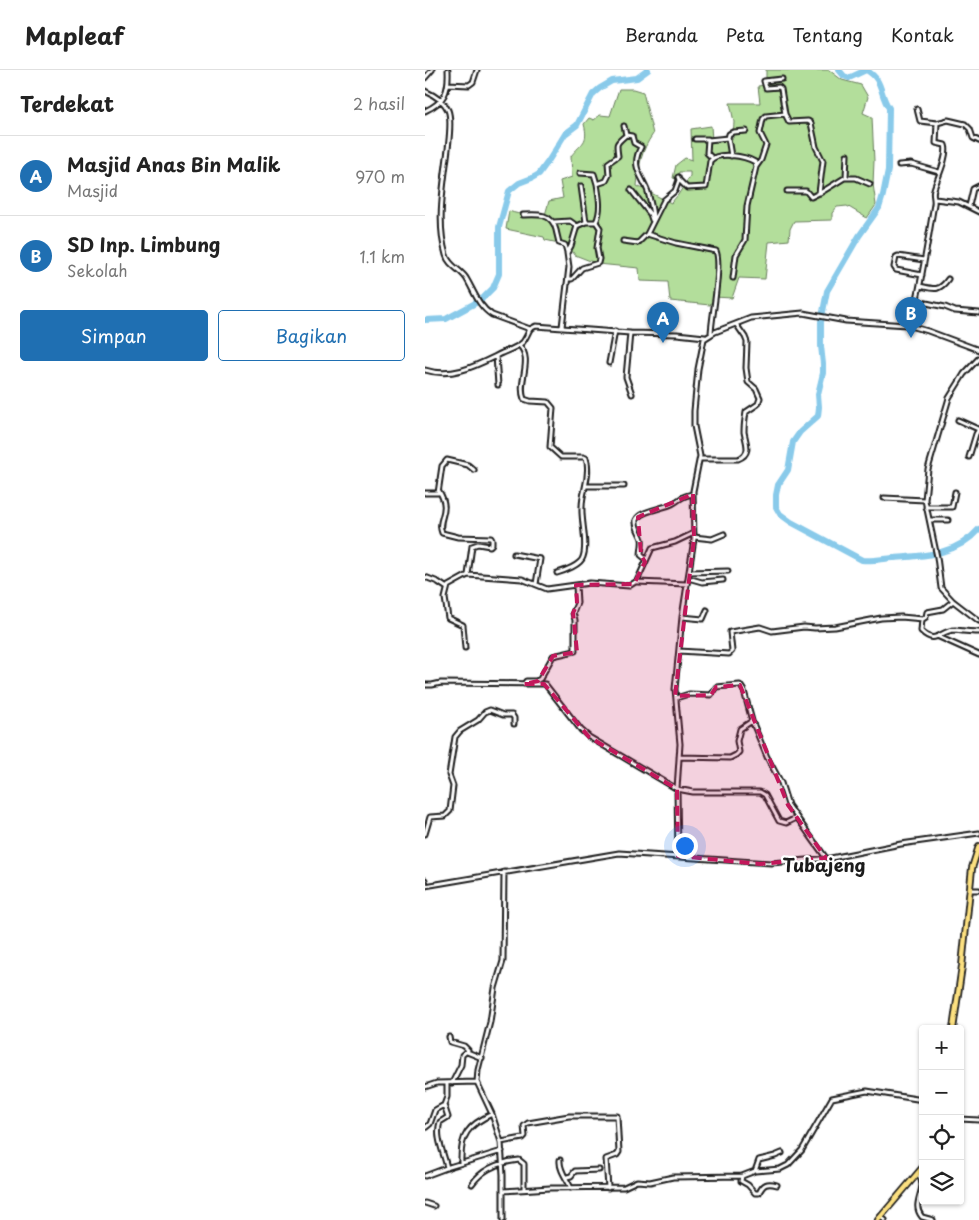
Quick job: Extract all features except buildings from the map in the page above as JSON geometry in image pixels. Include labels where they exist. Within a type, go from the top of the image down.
[{"type":"main road","points":[[954,1025],[973,865],[979,846]]},
{"type":"main road","points":[[881,1219],[918,1173]]},
{"type":"street","points":[[425,78],[432,70]]},
{"type":"street","points":[[425,111],[441,102],[448,84],[448,70]]},
{"type":"street","points":[[448,84],[469,85],[473,82],[477,70]]},
{"type":"street","points":[[782,79],[764,82],[764,86],[766,88],[781,88],[785,114],[789,122],[808,121],[812,125],[816,147],[824,164],[819,193]]},
{"type":"street","points":[[425,91],[441,102],[449,112],[441,215],[442,237],[448,261],[464,276],[480,304],[492,315],[530,329],[539,326],[562,327],[706,337],[751,318],[797,313],[846,322],[911,326],[979,350]]},
{"type":"street","points":[[917,109],[920,121],[937,123],[949,120],[965,124],[970,129],[973,139],[979,141]]},
{"type":"street","points":[[733,278],[736,255],[745,240],[747,206],[756,167],[761,160],[765,148],[765,142],[760,133],[763,119],[766,116],[785,114]]},
{"type":"street","points":[[911,326],[935,199],[933,191],[938,181],[946,148],[945,145],[936,143],[937,123]]},
{"type":"street","points":[[624,126],[625,135]]},
{"type":"street","points":[[731,156],[729,134],[746,131]]},
{"type":"street","points":[[597,184],[606,182],[609,176],[609,161],[617,158],[617,141],[625,135],[632,136],[634,143],[641,147],[636,163],[637,170],[652,207],[653,220]]},
{"type":"street","points":[[695,139],[729,138]]},
{"type":"street","points":[[708,140],[707,153],[712,158]]},
{"type":"street","points":[[623,241],[638,243],[647,234],[664,200],[675,190],[679,179],[687,188],[705,187],[712,158],[720,155],[751,159],[755,162],[756,167]]},
{"type":"street","points":[[845,178],[847,175],[847,155]]},
{"type":"street","points":[[899,165],[911,164],[939,172]]},
{"type":"street","points":[[580,173],[592,172],[594,174],[600,209],[596,222]]},
{"type":"street","points":[[787,190],[806,191],[811,197],[845,178],[856,178],[870,184]]},
{"type":"street","points":[[581,186],[586,222]]},
{"type":"street","points":[[969,206],[973,189],[979,186]]},
{"type":"street","points":[[631,190],[653,220]]},
{"type":"street","points":[[935,199],[959,202],[979,212]]},
{"type":"street","points":[[523,214],[547,216],[554,222],[559,243],[565,246],[569,267],[562,327]]},
{"type":"street","points":[[554,222],[570,221],[577,226]]},
{"type":"street","points":[[567,253],[577,226],[586,222],[596,222]]},
{"type":"street","points":[[568,279],[572,278],[582,268],[598,263],[597,248],[600,228],[596,222]]},
{"type":"street","points":[[647,234],[717,252],[717,277],[711,334]]},
{"type":"street","points":[[921,274],[896,270],[894,267],[896,257],[924,260]]},
{"type":"street","points":[[920,286],[938,289],[948,279]]},
{"type":"street","points":[[917,301],[945,307],[955,312],[979,313]]},
{"type":"street","points":[[700,459],[737,459],[743,457],[746,452],[747,444],[744,430],[746,412],[758,404],[759,398],[756,389],[748,382],[746,368],[747,342],[736,324]]},
{"type":"street","points":[[425,370],[440,374],[461,372],[519,345],[525,339],[530,329]]},
{"type":"street","points":[[609,363],[615,331]]},
{"type":"street","points":[[630,333],[631,344],[626,376],[632,394]]},
{"type":"street","points":[[678,856],[677,789],[680,734],[676,698],[682,617],[694,535],[693,494],[700,459],[694,426],[694,412],[698,369],[706,337]]},
{"type":"street","points":[[519,345],[524,351],[525,358],[522,382],[524,398],[530,401],[542,400],[551,405],[553,412],[549,438],[550,447],[561,457],[586,458],[588,466],[587,486],[581,508],[585,544],[583,557],[576,564],[557,573]]},
{"type":"street","points":[[496,356],[498,385]]},
{"type":"street","points":[[979,358],[964,374],[948,401],[928,469],[925,500],[937,556],[941,588],[979,621]]},
{"type":"street","points":[[958,420],[979,428],[969,457]]},
{"type":"street","points":[[468,575],[472,546],[475,544],[490,546],[492,540],[491,538],[458,537],[442,533],[440,527],[445,507],[439,491],[442,466],[447,460],[468,465],[474,470]]},
{"type":"street","points":[[587,486],[625,486]]},
{"type":"street","points":[[425,493],[434,494],[439,491]]},
{"type":"street","points":[[926,507],[952,507],[955,492]]},
{"type":"street","points":[[646,559],[641,555],[642,541],[636,520],[638,517],[649,511],[670,505],[682,496],[693,494]]},
{"type":"street","points":[[884,498],[925,500]]},
{"type":"street","points":[[930,520],[948,520]]},
{"type":"street","points":[[637,582],[652,548],[694,535],[712,539],[724,534]]},
{"type":"street","points":[[514,554],[540,559],[536,584]]},
{"type":"street","points":[[689,572],[728,571]]},
{"type":"street","points":[[465,648],[463,625],[449,619],[445,598],[447,588],[468,575],[522,579],[547,589],[598,583],[629,586],[637,582],[687,584]]},
{"type":"street","points":[[425,577],[447,588]]},
{"type":"street","points":[[688,578],[701,582],[723,580]]},
{"type":"street","points":[[524,684],[525,681],[540,679],[553,656],[575,652],[575,620],[573,613],[577,603],[576,585]]},
{"type":"street","points":[[953,600],[943,609],[927,612],[925,618],[922,619],[921,629],[923,633],[931,638],[953,630],[979,632]]},
{"type":"street","points":[[682,617],[703,619],[707,610]]},
{"type":"street","points":[[679,651],[729,654],[732,651],[731,632],[752,628],[762,627],[771,631],[805,627],[835,627],[881,618],[922,619]]},
{"type":"street","points":[[938,637],[979,655]]},
{"type":"street","points":[[425,685],[432,686],[441,683],[545,684],[581,730],[589,737],[677,789],[693,792],[760,792],[765,795],[779,821],[786,822],[796,818]]},
{"type":"street","points":[[676,698],[689,694],[711,695],[715,687],[738,684],[746,696],[752,721],[767,757],[781,783],[787,805],[827,858]]},
{"type":"street","points":[[425,834],[430,817],[449,814],[453,788],[449,773],[454,740],[457,734],[475,723],[485,712],[490,710],[503,715],[512,715],[514,724]]},
{"type":"street","points":[[679,757],[728,758],[736,755],[739,752],[737,741],[740,729],[752,721]]},
{"type":"street","points":[[425,880],[426,886],[619,853],[678,856],[760,864],[827,858],[901,844],[979,833]]},
{"type":"street","points":[[503,1220],[501,1142],[492,1114],[477,1082],[495,988],[503,961],[504,872]]},
{"type":"street","points":[[970,890],[979,890]]},
{"type":"street","points":[[449,1037],[451,1042],[466,1047],[467,1052],[482,1058]]},
{"type":"street","points":[[452,1083],[461,1064],[461,1056],[467,1052]]},
{"type":"street","points":[[425,1087],[437,1083],[477,1082]]},
{"type":"street","points":[[447,1083],[447,1097],[444,1105],[448,1117],[440,1122],[438,1126],[440,1147],[444,1154],[447,1168]]},
{"type":"street","points":[[503,1191],[550,1188],[624,1188],[635,1181],[650,1182],[673,1177],[742,1176],[755,1171],[780,1169],[789,1165],[802,1150],[832,1098],[867,1090],[919,1099]]},
{"type":"street","points":[[425,1128],[430,1124],[435,1110],[444,1105]]},
{"type":"street","points":[[461,1163],[462,1143],[469,1128],[477,1120],[492,1114]]},
{"type":"street","points":[[501,1142],[522,1139],[525,1136],[524,1126],[528,1123],[569,1116],[617,1116],[619,1152],[617,1155],[606,1159],[608,1188]]},
{"type":"street","points":[[964,1119],[979,1120]]},
{"type":"street","points":[[425,1176],[502,1151]]},
{"type":"street","points":[[755,1171],[759,1160],[782,1153]]},
{"type":"street","points":[[472,1184],[483,1172],[503,1162],[519,1160],[524,1163],[524,1190]]},
{"type":"street","points":[[560,1160],[560,1167],[567,1177],[571,1188]]},
{"type":"street","points":[[567,1177],[571,1176],[575,1170],[599,1170]]},
{"type":"street","points":[[918,1173],[922,1183],[917,1204],[918,1210],[922,1217],[933,1220]]},
{"type":"street","points":[[742,1176],[741,1181],[749,1186],[753,1193],[759,1192],[762,1186],[766,1184],[777,1185]]},
{"type":"street","points":[[425,1203],[434,1206]]},
{"type":"highlighted area","points":[[693,494],[694,539],[675,696],[711,695],[716,687],[740,685],[788,805],[826,858],[760,864],[678,856],[677,789],[589,737],[544,684],[524,684],[538,681],[553,656],[577,652],[573,613],[577,604],[576,585],[634,584],[645,562],[641,555],[638,517]]},
{"type":"green space","points":[[766,70],[829,70],[842,80],[861,85],[868,97],[863,113],[872,117],[873,184],[876,205],[867,218],[847,206],[837,207],[832,213],[832,220],[794,221],[790,229],[789,240],[769,242],[765,279],[739,278],[732,298],[714,297],[710,305],[670,301],[668,282],[640,281],[639,268],[598,264],[575,255],[568,245],[545,240],[544,237],[506,229],[509,211],[522,214],[545,215],[549,201],[563,198],[560,181],[572,177],[571,156],[585,139],[584,124],[589,118],[594,120],[600,115],[610,116],[619,89],[633,89],[643,92],[653,134],[641,158],[637,186],[671,203],[690,176],[690,172],[679,172],[677,179],[673,178],[676,165],[685,158],[692,160],[691,129],[711,126],[712,140],[733,138],[734,122],[730,103],[760,103],[758,86],[766,85]]},
{"type":"waterway","points":[[425,320],[446,319],[481,300],[493,288],[499,274],[499,227],[509,191],[519,183],[539,174],[565,134],[577,125],[593,94],[612,81],[637,78],[648,70]]},
{"type":"waterway","points":[[839,70],[844,76],[849,78],[866,70],[879,83],[889,108],[888,170],[879,208],[859,236],[827,291],[821,322],[823,373],[818,394],[818,416],[800,432],[793,442],[788,470],[778,485],[776,507],[780,514],[791,522],[862,560],[928,555],[961,544],[979,529]]},
{"type":"place","name":"SD Inp. Limbung","points":[[911,338]]},
{"type":"place","name":"Masjid Anas Bin Malik","points":[[663,343]]},
{"type":"district","name":"Tubajeng","points":[[824,866]]}]
